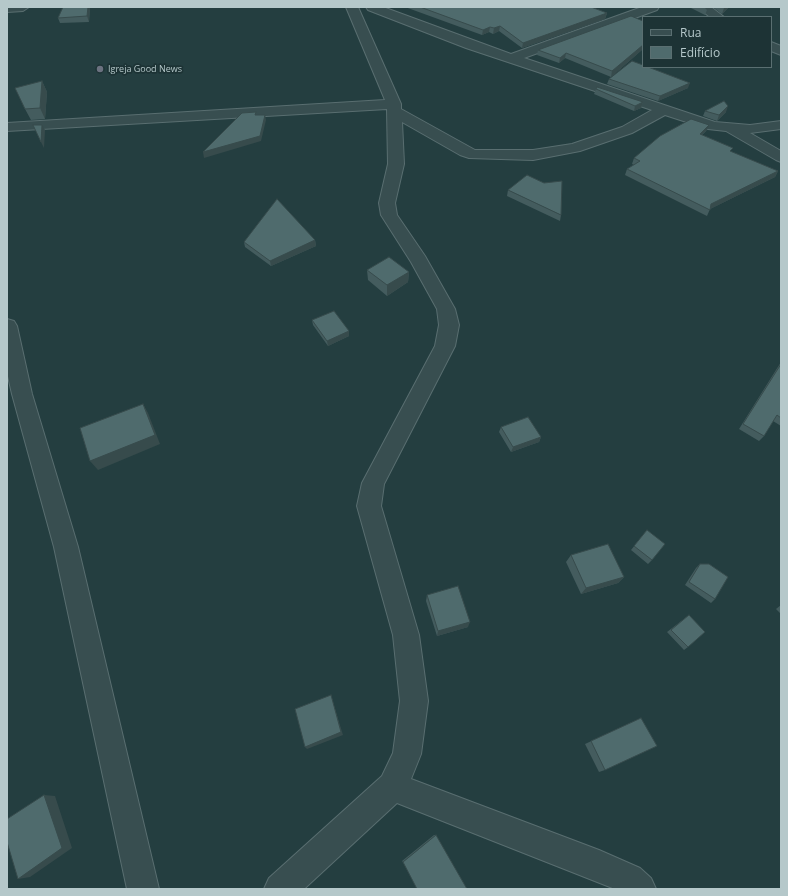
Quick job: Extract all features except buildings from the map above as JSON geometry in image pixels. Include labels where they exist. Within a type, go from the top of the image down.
[{"type":"street","points":[[7,8],[24,7]]},
{"type":"street","points":[[280,889],[393,787],[407,754],[414,701],[406,635],[369,506],[373,483],[445,346],[449,325],[446,309],[419,260],[389,215],[387,203],[396,164],[394,108],[352,7]]},
{"type":"street","points":[[372,7],[471,45],[713,126],[731,129],[750,129],[781,125]]},
{"type":"street","points":[[512,58],[653,7]]},
{"type":"street","points":[[703,7],[716,16]]},
{"type":"street","points":[[772,46],[781,51]]},
{"type":"street","points":[[7,127],[394,108],[465,152],[474,155],[533,155],[575,148],[627,130],[663,110]]},
{"type":"street","points":[[731,129],[781,157]]},
{"type":"street","points":[[7,326],[15,398],[66,547],[143,889]]},
{"type":"street","points":[[393,787],[599,866],[629,879],[640,889]]},
{"type":"place","name":"Igreja Good News","points":[[100,69]]}]
